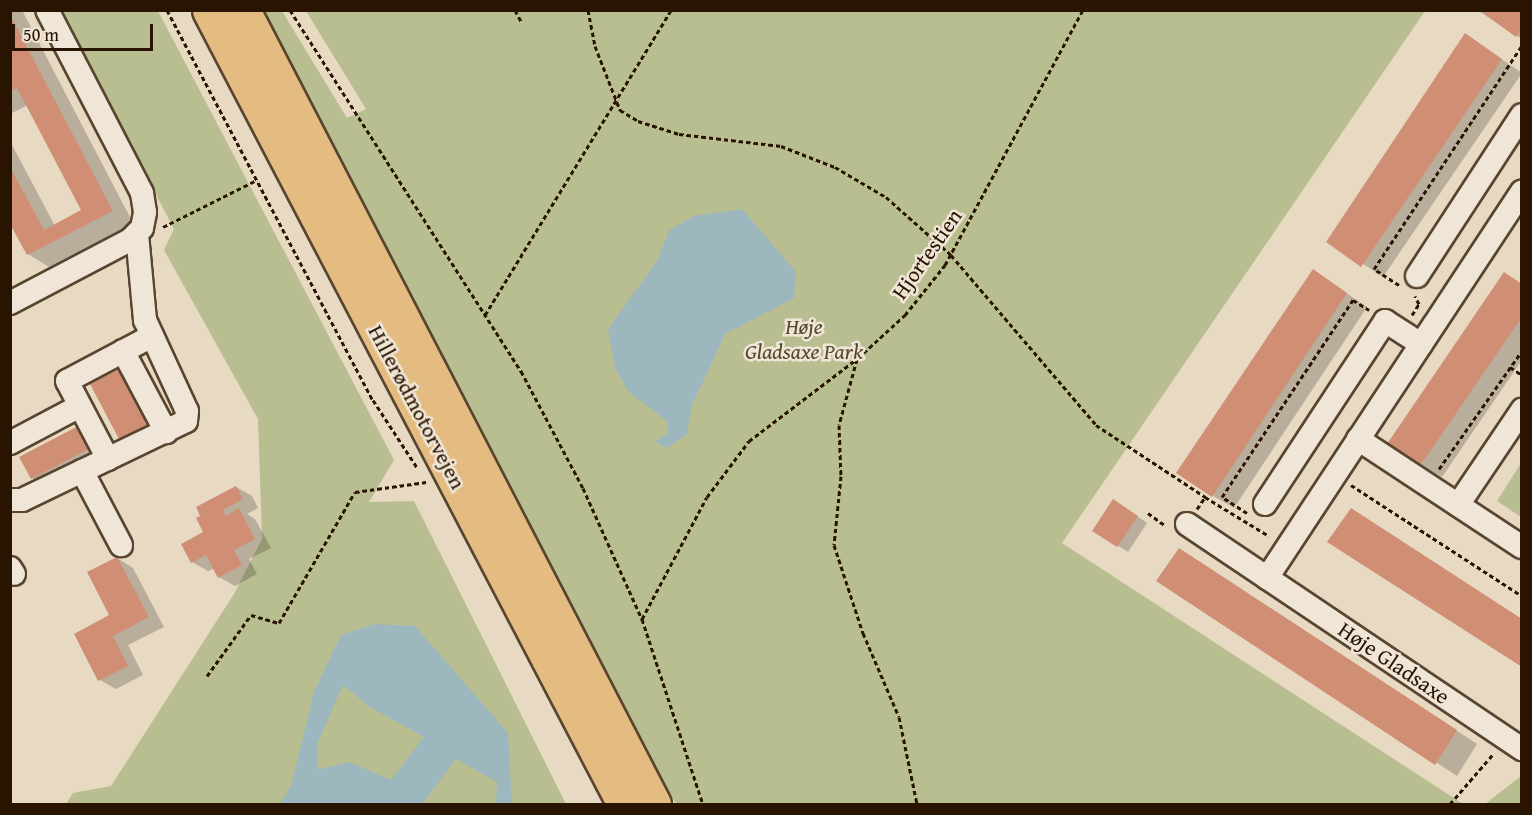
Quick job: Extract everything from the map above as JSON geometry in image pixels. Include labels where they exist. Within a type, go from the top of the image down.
[{"type":"highway","points":[[197,10],[309,200]]},
{"type":"highway","name":"Hillerødmotorvejen","points":[[209,10],[624,804]]},
{"type":"highway","name":"Hillerødmotorvejen","points":[[243,10],[654,804]]},
{"type":"street","points":[[10,500],[22,500],[183,424],[188,414],[150,337],[144,310],[139,231],[142,193],[46,10]]},
{"type":"street","points":[[1417,276],[1521,116]]},
{"type":"street","points":[[1267,578],[1521,192]]},
{"type":"street","points":[[10,303],[139,231]]},
{"type":"street","points":[[1265,504],[1385,321],[1421,344]]},
{"type":"street","points":[[108,459],[67,381],[150,337]]},
{"type":"street","points":[[123,351],[166,432]]},
{"type":"street","points":[[10,443],[80,406]]},
{"type":"street","points":[[1458,505],[1521,412]]},
{"type":"street","points":[[1358,439],[1521,547]]},
{"type":"street","points":[[82,471],[121,546]]},
{"type":"street","name":"Høje Gladsaxe","points":[[1187,524],[1514,743]]},
{"type":"path","points":[[167,10],[373,400],[432,492]]},
{"type":"path","points":[[291,10],[521,371],[584,488],[642,619],[704,804]]},
{"type":"path","points":[[515,10],[522,23]]},
{"type":"path","points":[[588,10],[595,46],[620,110],[638,121],[679,134],[781,146],[835,167],[886,197],[951,255],[1096,426],[1269,536]]},
{"type":"path","points":[[485,315],[671,10]]},
{"type":"path","name":"Hjortestien","points":[[642,619],[707,497],[749,441],[858,357],[905,315],[951,255],[1083,10]]},
{"type":"path","points":[[1385,276],[1374,268],[1521,45]]},
{"type":"path","points":[[139,231],[166,227],[257,180]]},
{"type":"path","points":[[1226,500],[1222,497],[1353,300],[1385,321]]},
{"type":"path","points":[[1428,485],[1521,351]]},
{"type":"path","points":[[858,357],[839,425],[841,476],[834,545],[863,633],[899,717],[916,804]]},
{"type":"path","points":[[1510,367],[1521,375]]},
{"type":"path","points":[[1335,474],[1521,597]]},
{"type":"path","points":[[207,676],[251,615],[279,623],[355,492],[426,482]]},
{"type":"path","points":[[1187,524],[1205,497]]},
{"type":"path","points":[[1450,804],[1514,743]]},
{"type":"green space","points":[[59,11],[158,11],[394,460],[369,502],[414,501],[566,804],[66,804],[73,793],[111,786],[234,594],[262,539],[258,419],[164,250],[174,229]]},
{"type":"green space","name":"Høje Gladsaxe Park","points":[[257,11],[282,11],[347,118],[366,109],[306,11],[1425,11],[1062,543],[1463,804],[676,804],[403,299]]},
{"type":"green space","points":[[1521,463],[1521,517],[1497,501]]},
{"type":"green space","points":[[1521,776],[1521,804],[1485,804]]},
{"type":"water","points":[[742,209],[796,272],[794,298],[725,334],[692,405],[687,434],[667,448],[655,441],[667,435],[668,422],[628,391],[615,368],[608,329],[657,261],[669,231],[693,216]]},
{"type":"water","points":[[374,624],[415,626],[508,733],[512,804],[496,804],[497,782],[456,759],[423,803],[431,804],[280,804],[291,786],[314,692],[341,635]],"holes":[[[343,685],[370,707],[424,737],[391,780],[349,762],[317,770],[318,742]]]},
{"type":"building","points":[[1479,10],[1522,10],[1522,28],[1516,37]]},
{"type":"building","points":[[10,15],[113,211],[27,255],[10,224],[10,167],[44,230],[81,210],[17,88],[10,91]]},
{"type":"building","points":[[1465,33],[1502,59],[1361,267],[1326,242]]},
{"type":"building","points":[[1313,269],[1347,293],[1212,497],[1176,473]]},
{"type":"building","points":[[1504,272],[1522,284],[1522,317],[1420,466],[1387,444]]},
{"type":"building","points":[[121,368],[150,423],[119,439],[90,384]]},
{"type":"building","points":[[80,425],[92,447],[31,479],[19,457]]},
{"type":"building","points":[[236,486],[243,499],[223,510],[226,516],[239,508],[255,539],[234,550],[242,565],[218,578],[206,555],[191,563],[181,544],[203,532],[196,518],[200,516],[196,507]]},
{"type":"building","points":[[1113,499],[1138,516],[1117,547],[1092,531]]},
{"type":"building","points":[[1351,508],[1522,619],[1522,667],[1327,542]]},
{"type":"building","points":[[1179,548],[1457,730],[1435,765],[1156,581]]},
{"type":"building","points":[[117,557],[149,617],[113,636],[128,666],[98,681],[74,634],[109,615],[87,572]]}]
